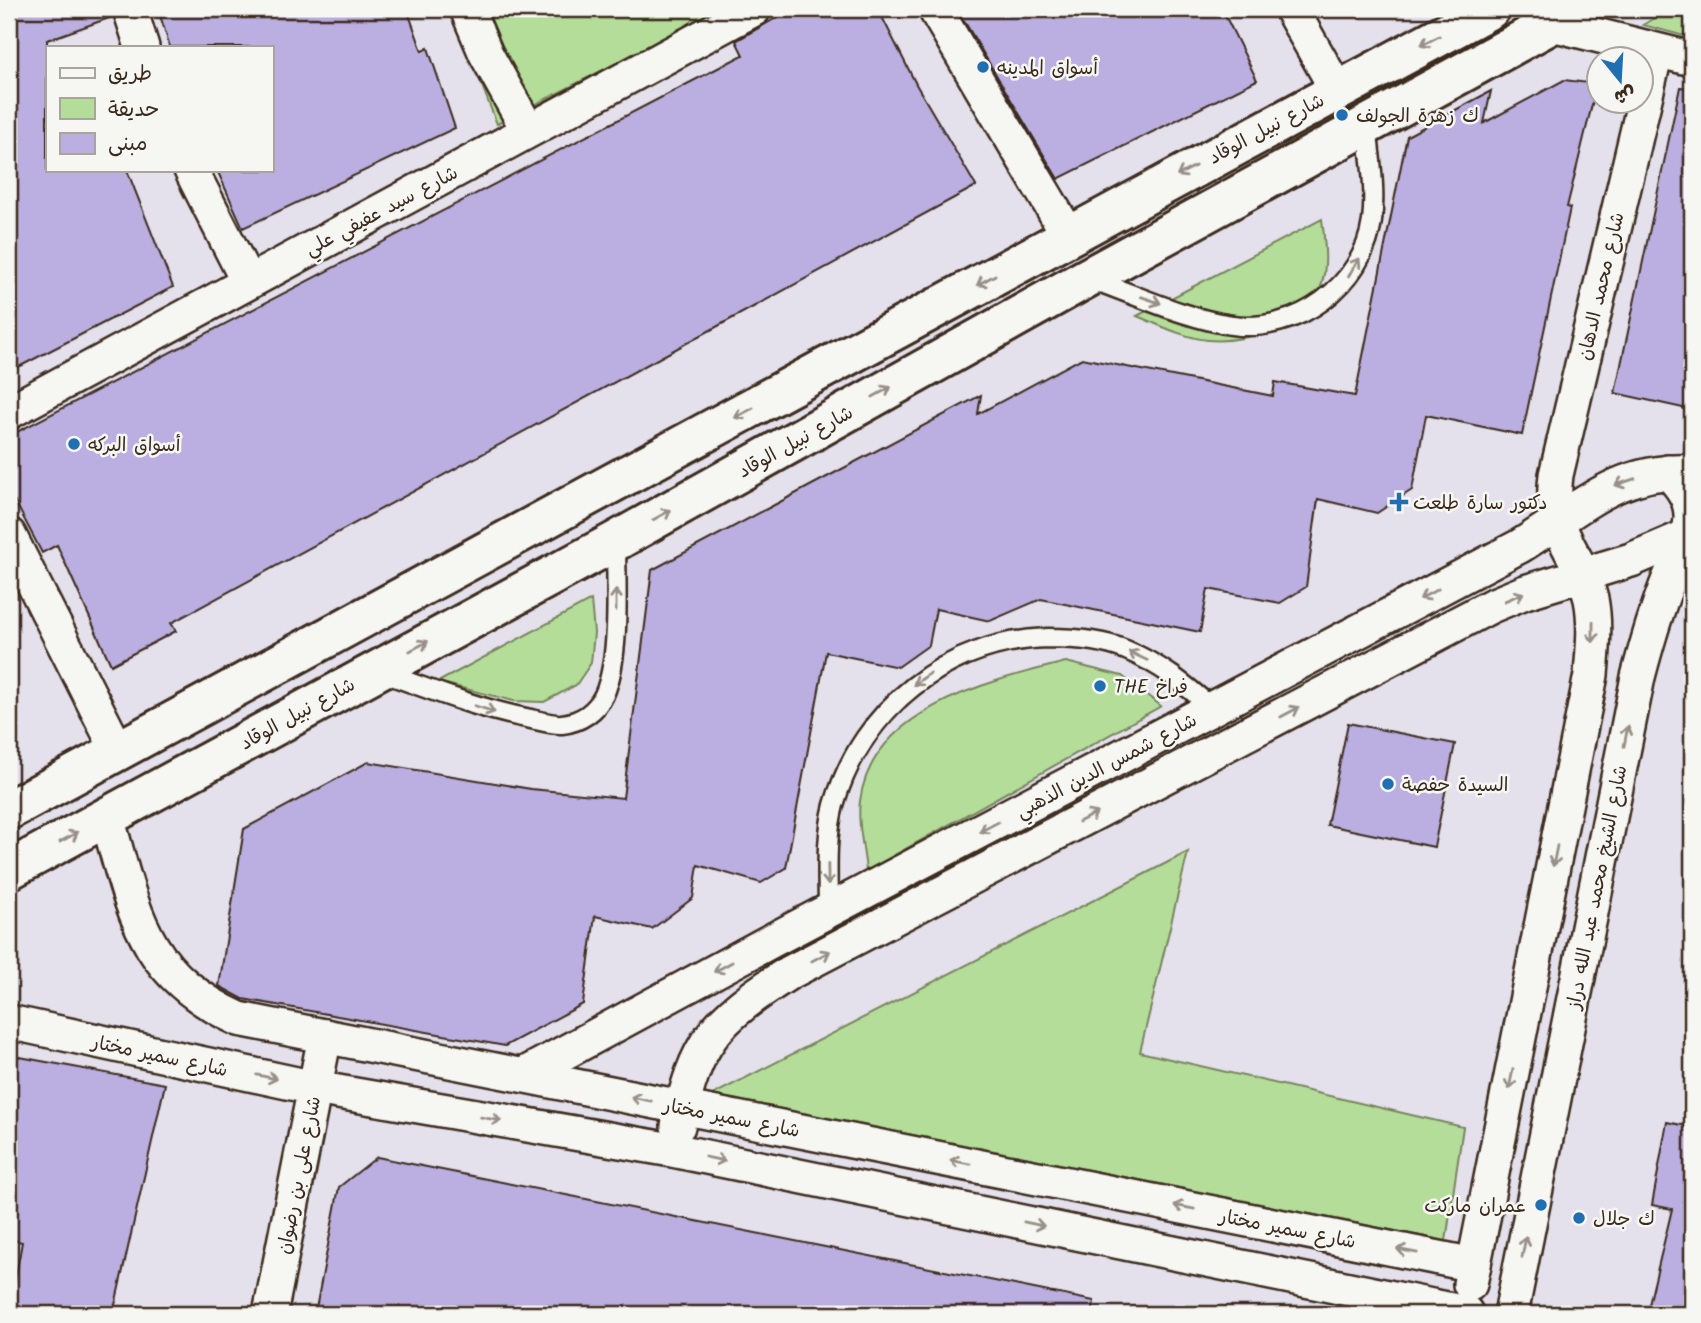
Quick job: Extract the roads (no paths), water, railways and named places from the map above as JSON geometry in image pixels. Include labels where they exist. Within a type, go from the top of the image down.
[{"type":"street","points":[[130,9],[142,46]]},
{"type":"street","points":[[467,9],[486,54],[528,130]]},
{"type":"street","name":"شارع سيد عفيفي علي","points":[[9,412],[754,9]]},
{"type":"street","points":[[935,9],[1068,234]]},
{"type":"street","points":[[1291,9],[1338,90]]},
{"type":"street","name":"شارع نبيل الوقاد","points":[[9,810],[785,391],[1068,234],[1490,9]]},
{"type":"street","points":[[1565,16],[1641,46]]},
{"type":"street","name":"شارع نبيل الوقاد","points":[[9,870],[616,541],[1087,278],[1565,16]]},
{"type":"street","points":[[1656,52],[1692,60]]},
{"type":"street","name":"شارع محمد الدهان","points":[[1557,522],[1554,489],[1561,446],[1641,116]]},
{"type":"street","points":[[192,172],[248,282]]},
{"type":"street","points":[[785,391],[807,434]]},
{"type":"street","name":"شارع شمس الدين الذهبي","points":[[523,1075],[771,941],[1520,546],[1600,492],[1625,481],[1680,472]]},
{"type":"street","name":"شارع الشيخ محمد عبد الله دراز","points":[[1511,1314],[1638,677],[1651,629],[1690,535],[1689,500],[1681,485],[1680,472]]},
{"type":"street","points":[[1465,1313],[1591,676],[1593,616],[1582,576],[1557,522]]},
{"type":"street","points":[[9,535],[118,751]]},
{"type":"street","name":"شارع شمس الدين الذهبي","points":[[672,1150],[688,1079],[709,1036],[744,1002],[787,974],[1492,606],[1525,592],[1631,560],[1690,535]]},
{"type":"street","name":"شارع سمير مختار","points":[[107,817],[144,936],[162,963],[184,986],[210,1005],[239,1019],[1474,1265]]},
{"type":"street","points":[[771,941],[787,974]]},
{"type":"street","name":"شارع سمير مختار","points":[[9,1022],[315,1087],[672,1150],[1465,1313]]},
{"type":"street","name":"شارع على بن رضوان","points":[[271,1314],[325,1036]]},
{"type":"lane","points":[[1087,278],[1232,325],[1264,326],[1295,318],[1323,302],[1346,280],[1363,253],[1372,222],[1373,190],[1367,125]]},
{"type":"lane","points":[[375,670],[493,712],[560,725],[579,720],[594,710],[604,694],[609,675],[616,624],[616,541]]},
{"type":"lane","points":[[828,911],[827,859],[834,807],[852,757],[882,713],[921,678],[968,653],[1019,639],[1072,638],[1124,649],[1171,672],[1213,709]]},
{"type":"place","name":"أسواق المدينه","points":[[983,67]]},
{"type":"place","name":"ك زهرة الجولف","points":[[1342,115]]},
{"type":"place","name":"أسواق البركه","points":[[74,444]]},
{"type":"place","name":"دكتور سارة طلعت","points":[[1399,502]]},
{"type":"place","name":"THE فراخ","points":[[1100,686]]},
{"type":"place","name":"السيدة حفصة","points":[[1388,784]]},
{"type":"place","name":"عمران ماركت","points":[[1541,1205]]},
{"type":"place","name":"ك جلال","points":[[1579,1218]]}]
